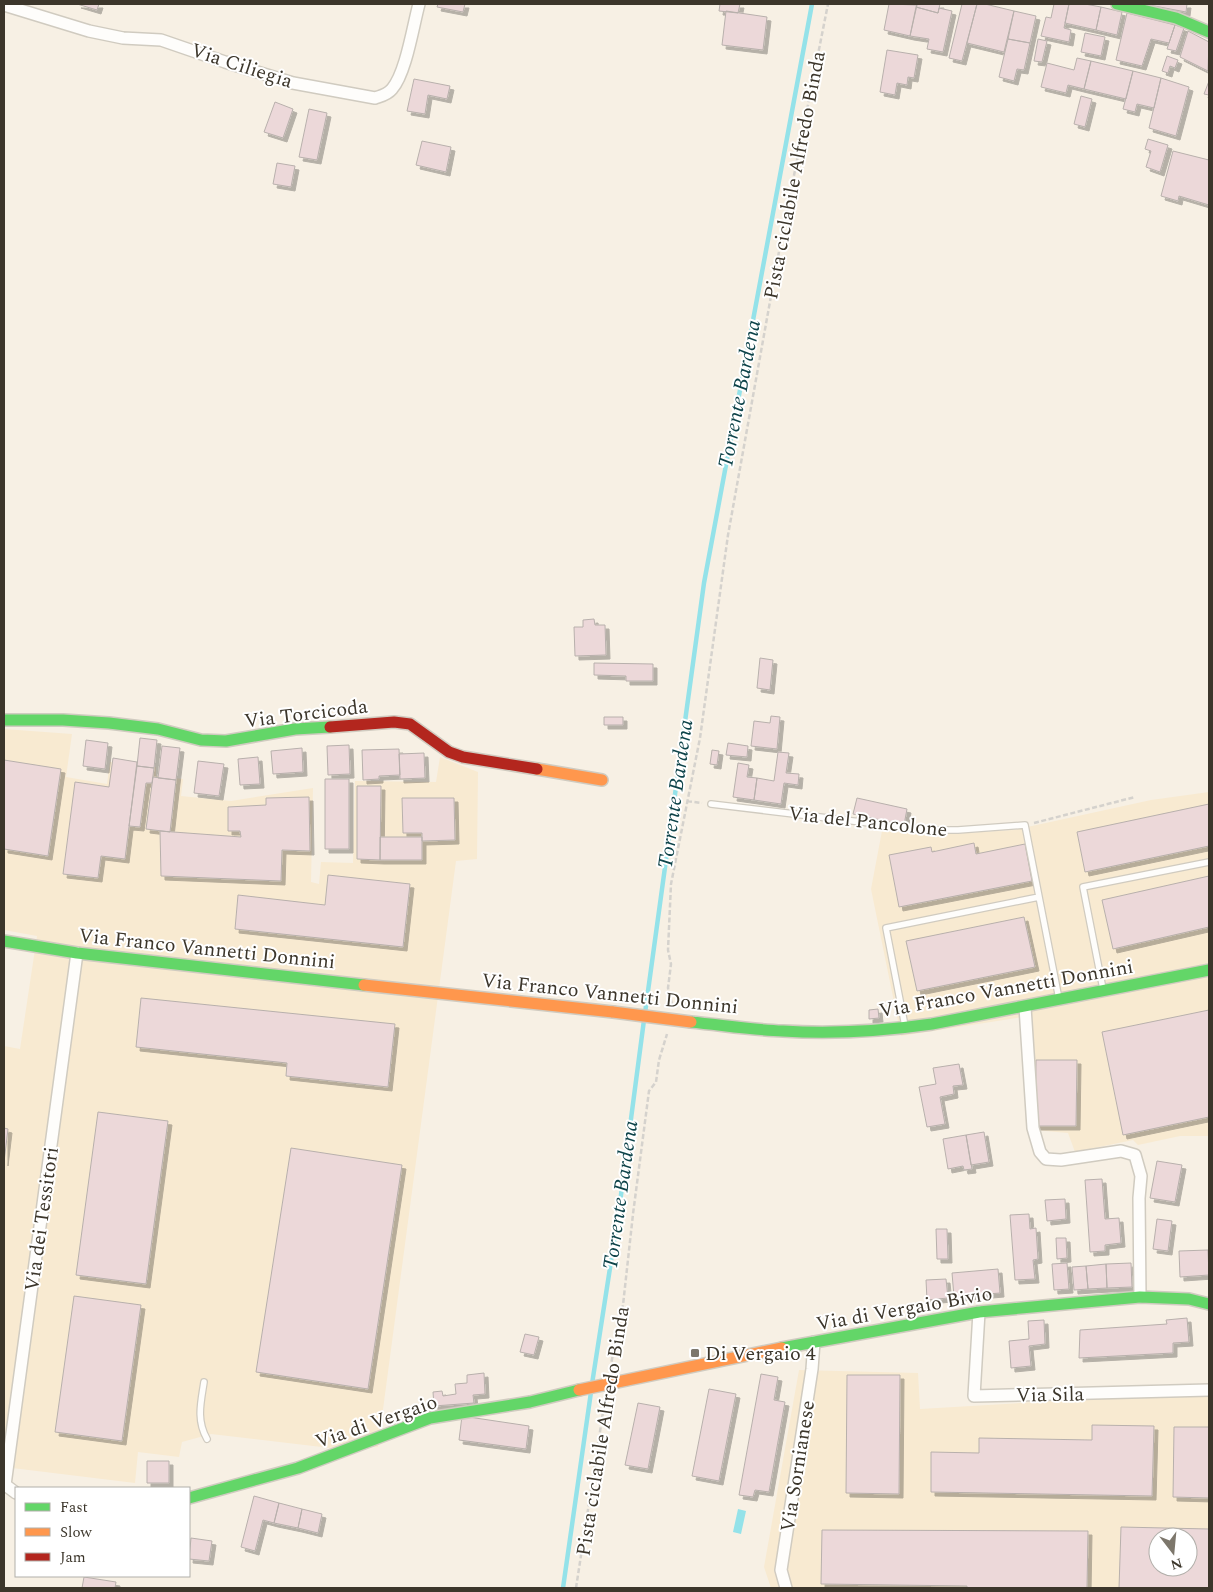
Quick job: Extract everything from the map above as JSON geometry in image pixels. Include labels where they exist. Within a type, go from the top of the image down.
[{"type":"street","name":"Via Ciliegia","points":[[4,4],[89,32],[123,38],[161,40],[293,83],[375,98],[386,95],[398,78],[419,4]]},
{"type":"street","points":[[1117,4],[1165,14],[1192,23],[1209,32]]},
{"type":"street","name":"Via Torcicoda","points":[[4,720],[63,720],[109,723],[158,729],[201,740],[226,741],[294,729],[394,722],[410,724],[449,752],[463,757],[602,780]]},
{"type":"street","name":"Via Franco Vannetti Donnini","points":[[4,941],[77,953],[793,1032],[859,1032],[905,1028],[1103,992],[1209,970]]},
{"type":"street","name":"Via dei Tessitori","points":[[4,1484],[77,953]]},
{"type":"street","points":[[1025,1006],[1033,1128],[1040,1152],[1046,1159],[1061,1160],[1121,1151],[1135,1155],[1141,1176],[1139,1198],[1140,1297]]},
{"type":"street","name":"Via di Vergaio Bivio","points":[[607,1384],[814,1342],[979,1312],[1140,1297],[1189,1299],[1209,1304]]},
{"type":"street","name":"Via Sila","points":[[979,1312],[974,1396],[1209,1390]]},
{"type":"street","name":"Via Sornianese","points":[[786,1588],[781,1570],[812,1369],[814,1342]]},
{"type":"street","name":"Via di Vergaio","points":[[190,1498],[298,1468],[430,1418],[530,1402],[607,1384]]},
{"type":"street","points":[[4,1484],[15,1492]]},
{"type":"lane","name":"Via del Pancolone","points":[[711,804],[928,830],[958,830],[1025,825]]},
{"type":"lane","points":[[1025,825],[1060,1000]]},
{"type":"lane","points":[[1103,992],[1083,887],[1209,862]]},
{"type":"lane","points":[[905,1028],[886,928],[1039,897]]},
{"type":"lane","points":[[204,1382],[200,1420],[207,1439]]},
{"type":"path","name":"Pista ciclabile Alfredo Binda","points":[[672,1004],[668,988],[671,964],[668,950],[671,884],[700,738],[730,525],[780,246],[828,4]]},
{"type":"path","points":[[1025,825],[1135,797]]},
{"type":"path","points":[[687,801],[711,804]]},
{"type":"path","name":"Pista ciclabile Alfredo Binda","points":[[576,1588],[607,1384],[623,1305],[649,1091],[656,1082],[659,1060],[668,1029]]},
{"type":"shaded area","points":[[4,729],[72,734],[66,777],[107,784],[110,762],[156,767],[156,776],[183,779],[181,796],[231,801],[313,788],[311,882],[319,884],[321,862],[353,863],[355,781],[436,782],[440,757],[478,772],[477,859],[456,861],[378,1447],[330,1448],[211,1434],[182,1442],[179,1457],[138,1452],[135,1483],[4,1467],[4,1046],[20,1049],[37,936],[4,930]]},
{"type":"shaded area","points":[[1209,792],[1209,1136],[1180,1136],[1138,1145],[1133,1140],[1075,1152],[1068,1133],[1035,1130],[1029,1016],[901,1036],[871,889],[882,831],[932,835],[1014,830],[1151,800]]},
{"type":"shaded area","points":[[799,1370],[918,1373],[920,1409],[1209,1392],[1209,1588],[771,1588],[764,1567]]},
{"type":"water","points":[[738,1509],[746,1511],[741,1534],[733,1532]]},
{"type":"building","points":[[77,4],[99,4],[97,10]]},
{"type":"building","points":[[438,4],[465,4],[463,12],[437,7]]},
{"type":"building","points":[[720,4],[740,4],[738,13],[719,11]]},
{"type":"building","points":[[889,4],[917,5],[910,36],[884,30]]},
{"type":"building","points":[[917,4],[940,4],[938,13],[916,7]]},
{"type":"building","points":[[962,4],[977,4],[962,61],[949,58]]},
{"type":"building","points":[[977,4],[1014,11],[1004,52],[967,43]]},
{"type":"building","points":[[1054,4],[1069,4],[1064,28],[1071,30],[1069,42],[1041,36],[1046,17],[1051,18]]},
{"type":"building","points":[[1069,4],[1101,7],[1096,30],[1065,23]]},
{"type":"building","points":[[1144,4],[1187,4],[1186,12]]},
{"type":"building","points":[[916,7],[938,13],[939,8],[952,11],[943,52],[927,49],[929,39],[910,36]]},
{"type":"building","points":[[1101,7],[1122,12],[1117,35],[1096,30]]},
{"type":"building","points":[[726,11],[767,17],[763,50],[722,45]]},
{"type":"building","points":[[1014,11],[1036,16],[1030,43],[1008,39]]},
{"type":"building","points":[[1127,13],[1175,25],[1169,43],[1151,39],[1142,66],[1116,60]]},
{"type":"building","points":[[1175,25],[1184,28],[1176,51],[1167,49]]},
{"type":"building","points":[[1188,31],[1209,42],[1208,71],[1180,57]]},
{"type":"building","points":[[1085,33],[1105,37],[1101,56],[1081,52]]},
{"type":"building","points":[[1008,39],[1030,43],[1024,70],[1017,69],[1014,81],[999,77]]},
{"type":"building","points":[[1038,39],[1047,41],[1042,62],[1034,61]]},
{"type":"building","points":[[887,50],[918,55],[914,78],[908,77],[907,85],[897,83],[895,95],[880,92]]},
{"type":"building","points":[[1167,56],[1178,60],[1175,68],[1170,66],[1168,73],[1162,71]]},
{"type":"building","points":[[1077,58],[1091,61],[1084,89],[1068,85],[1066,93],[1041,87],[1047,63],[1074,70]]},
{"type":"building","points":[[1091,61],[1133,71],[1126,99],[1084,89]]},
{"type":"building","points":[[1133,71],[1161,78],[1154,108],[1137,104],[1135,112],[1123,109]]},
{"type":"building","points":[[1161,78],[1189,87],[1176,136],[1149,128]]},
{"type":"building","points":[[414,79],[450,86],[447,99],[428,95],[425,114],[407,111]]},
{"type":"building","points":[[1209,81],[1209,95],[1204,94]]},
{"type":"building","points":[[1081,96],[1092,99],[1085,127],[1074,124]]},
{"type":"building","points":[[275,102],[293,109],[283,138],[264,132]]},
{"type":"building","points":[[309,109],[327,113],[317,160],[299,157]]},
{"type":"building","points":[[1148,139],[1168,145],[1160,172],[1146,167],[1151,151],[1145,149]]},
{"type":"building","points":[[422,141],[451,147],[446,172],[416,165]]},
{"type":"building","points":[[1173,151],[1209,160],[1209,205],[1179,196],[1178,201],[1161,196]]},
{"type":"building","points":[[277,163],[295,166],[291,187],[273,184]]},
{"type":"building","points":[[594,619],[595,625],[605,625],[606,655],[575,656],[574,627],[583,627],[583,620]]},
{"type":"building","points":[[760,658],[773,660],[770,690],[757,688]]},
{"type":"building","points":[[594,663],[653,664],[653,681],[626,681],[626,676],[594,675]]},
{"type":"building","points":[[771,716],[780,717],[777,749],[751,746],[754,721],[770,723]]},
{"type":"building","points":[[604,717],[623,717],[623,725],[604,725]]},
{"type":"building","points":[[140,738],[157,740],[154,768],[137,766]]},
{"type":"building","points":[[86,740],[108,743],[105,769],[83,766]]},
{"type":"building","points":[[728,743],[748,746],[747,757],[726,755]]},
{"type":"building","points":[[349,745],[350,774],[328,775],[327,746]]},
{"type":"building","points":[[162,746],[180,748],[176,780],[158,778]]},
{"type":"building","points":[[302,748],[303,772],[273,774],[271,751]]},
{"type":"building","points":[[399,749],[400,775],[379,776],[379,779],[363,780],[362,750]]},
{"type":"building","points":[[712,750],[719,751],[717,765],[710,764]]},
{"type":"building","points":[[778,752],[789,753],[786,773],[799,774],[798,785],[784,783],[781,804],[754,800],[757,778],[774,781]]},
{"type":"building","points":[[424,753],[425,778],[400,779],[399,754]]},
{"type":"building","points":[[258,757],[260,784],[240,785],[238,759]]},
{"type":"building","points":[[113,758],[137,762],[125,859],[101,856],[98,878],[63,874],[75,782],[109,787]]},
{"type":"building","points":[[4,760],[61,769],[48,856],[4,849]]},
{"type":"building","points":[[198,761],[224,764],[219,796],[194,793]]},
{"type":"building","points":[[738,763],[749,765],[747,777],[757,778],[754,800],[733,797]]},
{"type":"building","points":[[137,766],[154,768],[152,783],[146,783],[140,827],[129,826]]},
{"type":"building","points":[[153,777],[176,780],[170,832],[146,829]]},
{"type":"building","points":[[325,779],[349,779],[349,849],[325,849]]},
{"type":"building","points":[[357,786],[381,786],[380,860],[357,859]]},
{"type":"building","points":[[309,797],[310,851],[282,850],[281,881],[161,876],[160,831],[241,837],[240,831],[228,831],[228,807],[266,805],[266,798]]},
{"type":"building","points":[[402,798],[454,798],[455,840],[422,841],[422,833],[403,833]]},
{"type":"building","points":[[857,798],[907,809],[904,825],[853,814]]},
{"type":"building","points":[[1209,804],[1209,846],[1085,872],[1077,832]]},
{"type":"building","points":[[380,837],[422,837],[422,860],[380,860]]},
{"type":"building","points":[[974,843],[976,854],[1025,844],[1032,881],[899,907],[889,855],[931,847],[932,852]]},
{"type":"building","points":[[328,875],[410,884],[403,947],[235,929],[238,895],[325,905]]},
{"type":"building","points":[[1209,876],[1209,927],[1113,949],[1102,900]]},
{"type":"building","points":[[1024,917],[1035,967],[917,991],[906,941]]},
{"type":"building","points":[[141,998],[395,1024],[388,1087],[286,1076],[287,1063],[136,1047]]},
{"type":"building","points":[[878,1009],[879,1018],[869,1019],[869,1010]]},
{"type":"building","points":[[1209,1010],[1209,1117],[1123,1135],[1102,1032]]},
{"type":"building","points":[[1036,1060],[1077,1060],[1076,1126],[1035,1126]]},
{"type":"building","points":[[959,1064],[963,1085],[953,1086],[954,1094],[940,1097],[945,1124],[927,1127],[919,1087],[936,1084],[933,1068]]},
{"type":"building","points":[[98,1112],[168,1121],[146,1284],[76,1275]]},
{"type":"building","points":[[4,1128],[8,1129],[4,1162]]},
{"type":"building","points":[[984,1132],[989,1162],[971,1165],[966,1135]]},
{"type":"building","points":[[966,1135],[972,1169],[964,1170],[963,1166],[948,1169],[943,1139]]},
{"type":"building","points":[[291,1148],[402,1165],[368,1389],[256,1372]]},
{"type":"building","points":[[1157,1161],[1182,1165],[1175,1202],[1150,1198]]},
{"type":"building","points":[[1102,1179],[1105,1219],[1119,1218],[1121,1243],[1105,1245],[1105,1251],[1090,1252],[1085,1180]]},
{"type":"building","points":[[1065,1199],[1066,1219],[1047,1221],[1045,1200]]},
{"type":"building","points":[[1029,1214],[1030,1229],[1036,1228],[1038,1259],[1033,1260],[1035,1279],[1015,1280],[1010,1215]]},
{"type":"building","points":[[1157,1219],[1172,1221],[1168,1251],[1153,1249]]},
{"type":"building","points":[[936,1229],[947,1229],[948,1259],[937,1259]]},
{"type":"building","points":[[1056,1238],[1066,1238],[1067,1258],[1057,1259]]},
{"type":"building","points":[[1208,1250],[1209,1275],[1180,1277],[1179,1251]]},
{"type":"building","points":[[1067,1263],[1069,1289],[1054,1290],[1052,1264]]},
{"type":"building","points":[[1131,1263],[1132,1287],[1107,1288],[1106,1264]]},
{"type":"building","points":[[1106,1264],[1107,1288],[1088,1289],[1086,1266]]},
{"type":"building","points":[[1086,1266],[1088,1289],[1074,1290],[1072,1267]]},
{"type":"building","points":[[998,1269],[1000,1293],[954,1297],[952,1273]]},
{"type":"building","points":[[946,1279],[948,1298],[927,1300],[926,1280]]},
{"type":"building","points":[[74,1296],[141,1305],[122,1441],[55,1432]]},
{"type":"building","points":[[1187,1318],[1189,1342],[1173,1343],[1173,1353],[1079,1358],[1080,1330],[1167,1324],[1166,1320]]},
{"type":"building","points":[[1044,1320],[1045,1344],[1029,1346],[1031,1366],[1011,1368],[1009,1341],[1029,1339],[1028,1321]]},
{"type":"building","points":[[525,1334],[539,1337],[534,1355],[520,1352]]},
{"type":"building","points":[[484,1373],[485,1394],[473,1395],[474,1403],[434,1406],[433,1392],[442,1391],[443,1396],[456,1394],[455,1384],[467,1383],[467,1375]]},
{"type":"building","points":[[761,1374],[778,1377],[774,1400],[785,1402],[769,1492],[755,1490],[753,1497],[739,1495]]},
{"type":"building","points":[[847,1375],[900,1375],[899,1494],[846,1493]]},
{"type":"building","points":[[709,1389],[736,1394],[719,1481],[692,1476]]},
{"type":"building","points":[[638,1403],[660,1407],[648,1469],[625,1465]]},
{"type":"building","points":[[462,1416],[529,1426],[526,1449],[459,1440]]},
{"type":"building","points":[[1092,1425],[1154,1426],[1152,1496],[931,1492],[931,1452],[979,1453],[979,1438],[1092,1440]]},
{"type":"building","points":[[1174,1427],[1209,1427],[1209,1498],[1173,1497]]},
{"type":"building","points":[[147,1461],[169,1461],[169,1483],[147,1483]]},
{"type":"building","points":[[254,1496],[279,1503],[274,1523],[263,1520],[255,1551],[241,1547]]},
{"type":"building","points":[[279,1503],[302,1509],[298,1528],[274,1523]]},
{"type":"building","points":[[302,1509],[322,1514],[318,1533],[298,1528]]},
{"type":"building","points":[[1121,1527],[1148,1528],[1148,1577],[1198,1577],[1198,1529],[1209,1529],[1209,1588],[1119,1588]]},
{"type":"building","points":[[822,1530],[1088,1531],[1087,1588],[967,1588],[967,1586],[821,1584]]},
{"type":"building","points":[[191,1538],[212,1541],[209,1561],[190,1559]]},
{"type":"building","points":[[84,1577],[116,1582],[115,1588],[82,1588]]},
{"type":"waterway","name":"Torrente Bardena","points":[[645,1013],[704,583],[812,4]]},
{"type":"waterway","name":"Torrente Bardena","points":[[592,1384],[619,1210],[644,1020]]},
{"type":"waterway","name":"Torrente Bardena","points":[[563,1588],[591,1392]]},
{"type":"traffic: fast","points":[[1117,4],[1176,18],[1209,32]]},
{"type":"traffic: fast","points":[[4,720],[63,720],[109,723],[158,729],[201,740],[226,741],[295,729],[330,727]]},
{"type":"traffic: fast","points":[[4,941],[77,953],[364,985]]},
{"type":"traffic: fast","points":[[691,1022],[760,1030],[801,1032],[839,1032],[895,1028],[932,1024],[1209,970]]},
{"type":"traffic: fast","points":[[782,1348],[979,1312],[1140,1297],[1189,1299],[1209,1304]]},
{"type":"traffic: fast","points":[[190,1498],[298,1468],[430,1418],[530,1402],[579,1390]]},
{"type":"traffic: slow","points":[[537,769],[602,780]]},
{"type":"traffic: slow","points":[[364,985],[613,1012]]},
{"type":"traffic: slow","points":[[613,1012],[691,1022]]},
{"type":"traffic: slow","points":[[579,1390],[782,1348]]},
{"type":"traffic: jam","points":[[330,727],[394,722],[410,724],[449,752],[463,757],[537,769]]},
{"type":"place","name":"Di Vergaio 4","points":[[695,1353]]}]
